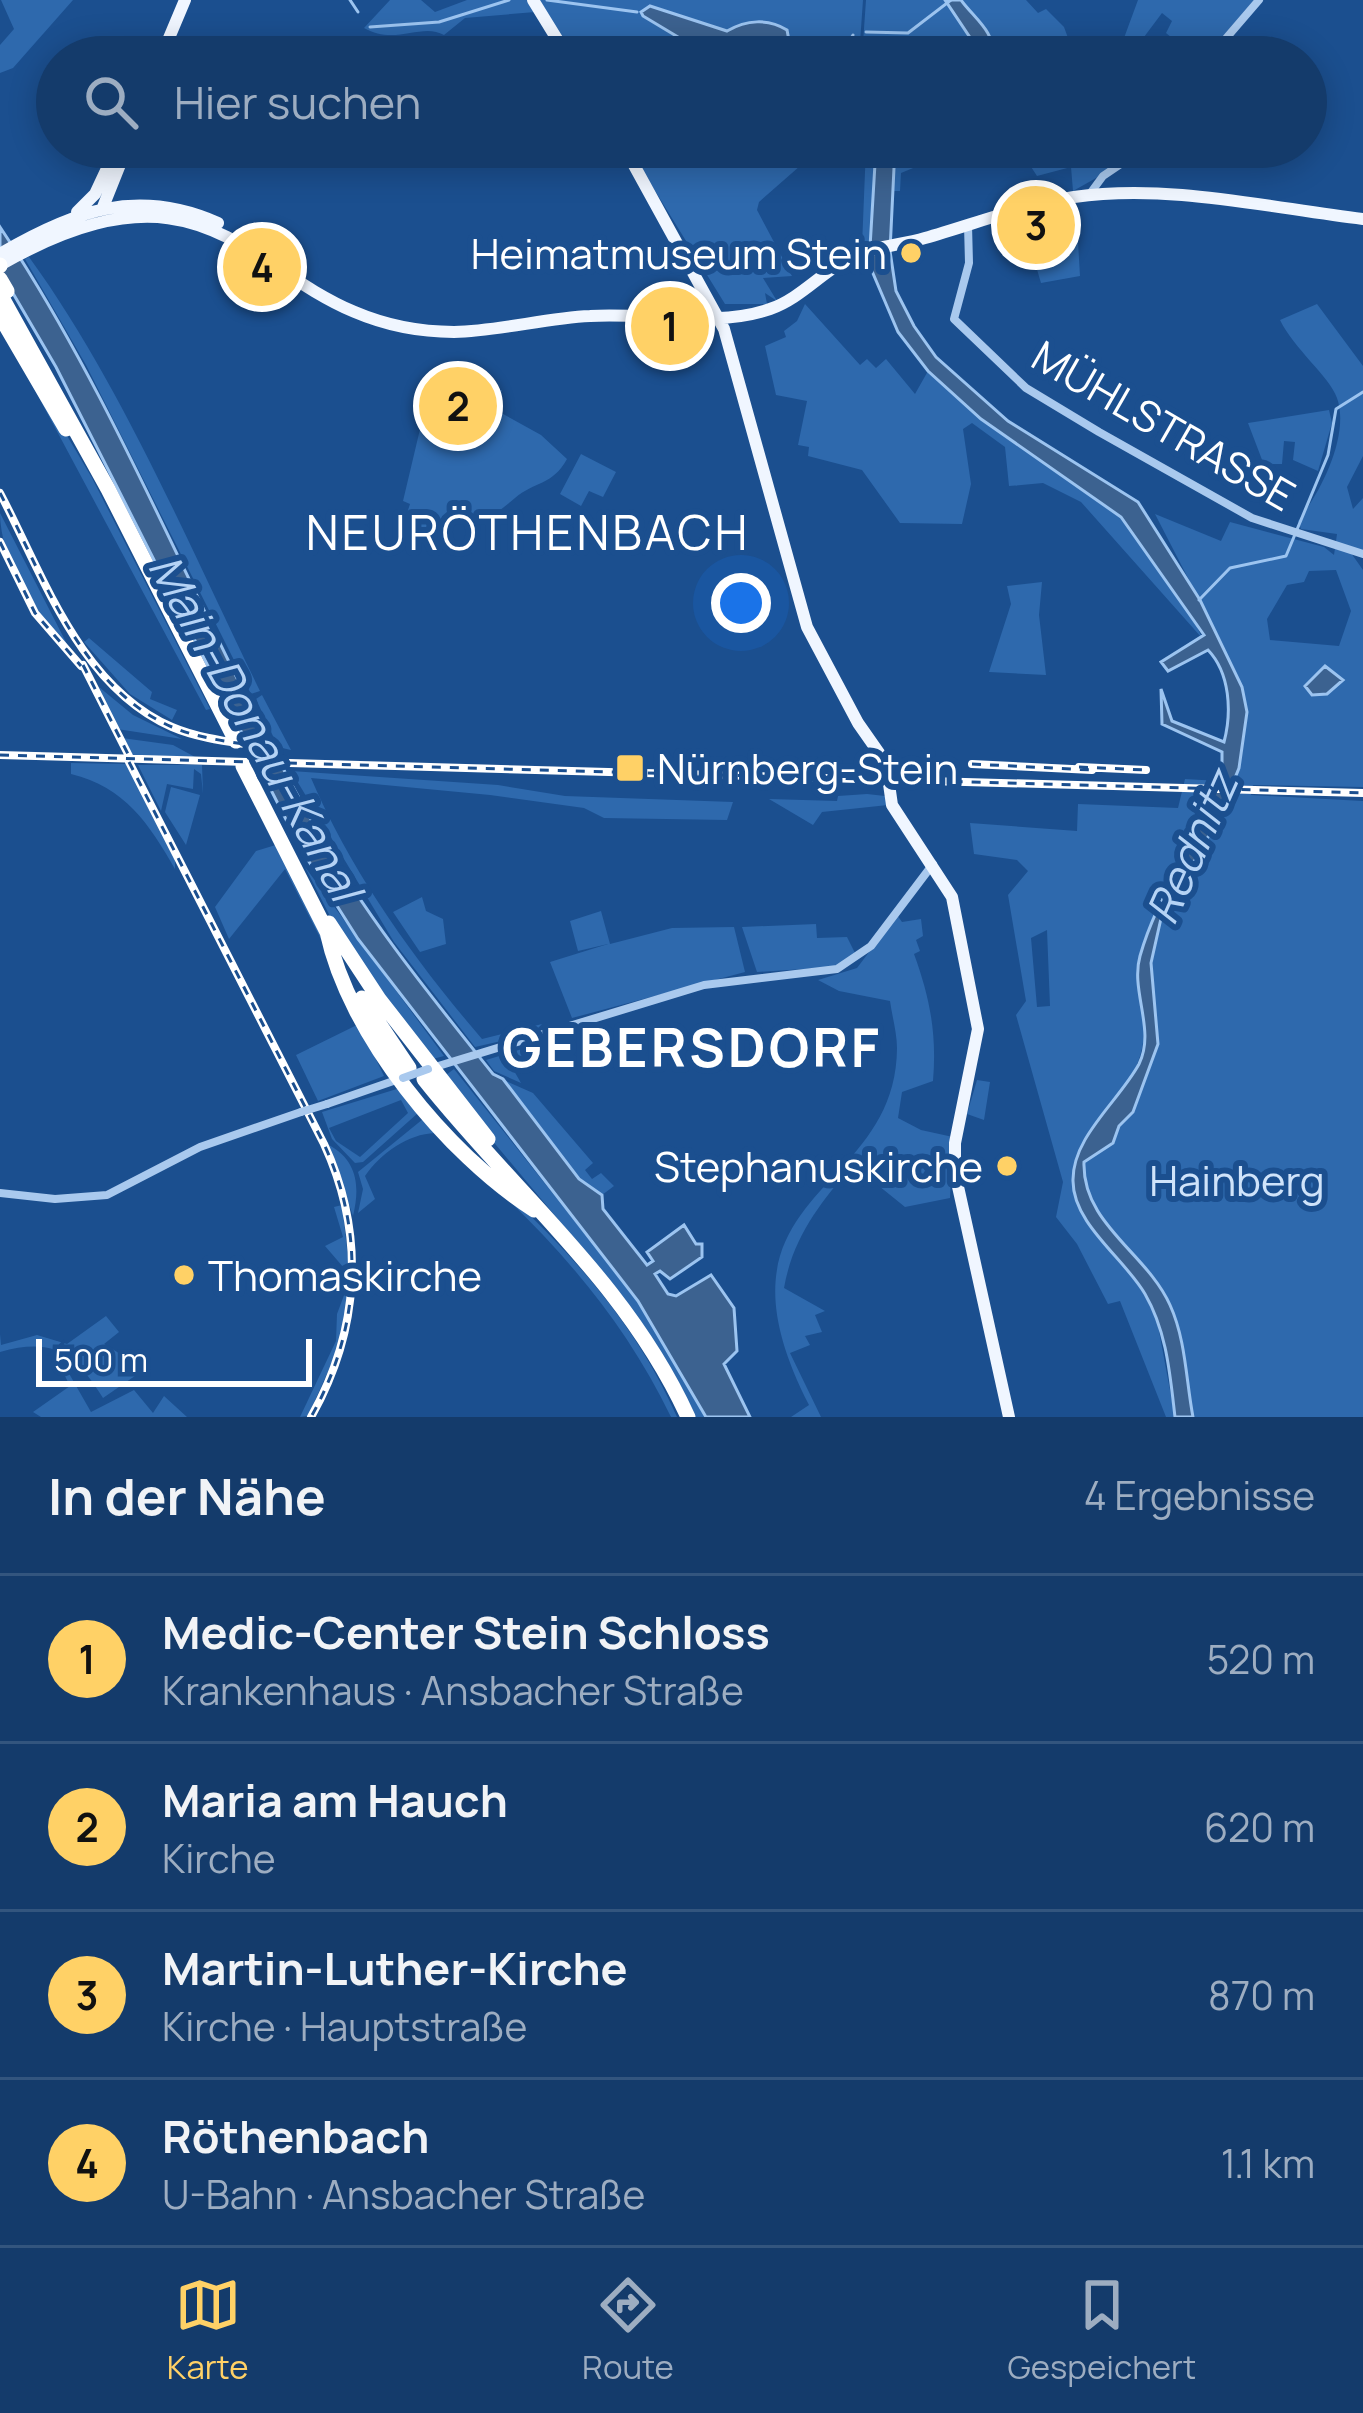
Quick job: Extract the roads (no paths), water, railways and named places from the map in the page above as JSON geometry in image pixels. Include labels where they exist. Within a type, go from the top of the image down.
[{"type":"highway","points":[[2,289],[328,928],[423,1073],[470,1155],[537,1212],[620,1310],[685,1417]]},
{"type":"highway","points":[[0,316],[89,458]]},
{"type":"highway","points":[[328,928],[355,1003],[388,1063],[423,1073],[558,1225],[642,1332],[685,1417]]},
{"type":"main road","points":[[167,36],[182,0]]},
{"type":"main road","points":[[533,0],[555,36]]},
{"type":"main road","points":[[104,206],[112,168]]},
{"type":"main road","points":[[75,220],[116,168]]},
{"type":"main road","points":[[636,168],[717,313],[807,627],[858,723],[885,760],[892,805],[952,900],[976,1006],[977,1047],[956,1135],[955,1173],[1009,1417]]},
{"type":"main road","points":[[108,183],[123,197],[127,209]]},
{"type":"main road","points":[[0,254],[104,206],[187,216],[353,300],[424,323],[472,326],[614,310],[747,313],[781,304],[841,262],[868,251],[1094,195],[1261,204],[1363,220]]},
{"type":"main road","points":[[75,220],[127,209]]},
{"type":"main road","points":[[0,265],[27,244]]},
{"type":"street","points":[[1228,36],[1259,0]]},
{"type":"street","points":[[1094,195],[1101,178],[1116,168]]},
{"type":"street","name":"MÜHLSTRASSE","points":[[968,225],[969,263],[954,318],[1028,390],[1234,509],[1363,554]]},
{"type":"street","points":[[0,1193],[55,1199],[106,1195],[200,1147],[489,1051],[704,985],[841,968],[869,948],[933,864]]},
{"type":"water","points":[[945,0],[961,0],[989,36],[969,36]]},
{"type":"water","points":[[650,6],[727,31],[765,22],[787,30],[788,36],[676,36],[641,12]]},
{"type":"water","name":"Rednitz","points":[[875,168],[894,168],[890,251],[896,291],[914,326],[936,357],[1008,421],[1138,502],[1200,600],[1242,687],[1247,712],[1239,768],[1220,815],[1196,859],[1177,881],[1162,914],[1151,963],[1158,1044],[1133,1112],[1119,1126],[1113,1143],[1084,1162],[1093,1203],[1170,1305],[1193,1417],[1175,1417],[1166,1354],[1152,1308],[1081,1212],[1073,1181],[1088,1134],[1144,1051],[1140,956],[1205,814],[1222,765],[1222,752],[1162,724],[1161,689],[1172,721],[1224,742],[1228,718],[1225,681],[1208,650],[1168,671],[1161,662],[1204,635],[1121,517],[981,419],[928,371],[898,332],[869,264]]},
{"type":"water","name":"Main-Donau-Kanal","points":[[0,227],[87,373],[276,755],[336,863],[493,1074],[503,1079],[579,1179],[602,1195],[603,1209],[647,1265],[653,1261],[647,1252],[684,1225],[696,1244],[702,1244],[702,1257],[670,1279],[660,1271],[655,1274],[668,1294],[676,1296],[711,1275],[734,1308],[737,1351],[724,1364],[750,1417],[706,1417],[638,1301],[358,939],[301,849],[56,367],[0,271]]},
{"type":"water","points":[[1325,666],[1343,680],[1327,694],[1312,695],[1305,686]]},
{"type":"waterway","points":[[350,0],[358,12]]},
{"type":"waterway","points":[[370,27],[439,22],[509,0]]},
{"type":"waterway","points":[[547,0],[637,12]]},
{"type":"waterway","points":[[866,32],[908,33],[951,0]]},
{"type":"waterway","points":[[1199,600],[1230,568],[1286,556],[1328,455],[1336,409],[1363,392]]},
{"type":"railway","points":[[0,493],[68,626],[112,685],[140,709],[172,727],[263,747]]},
{"type":"railway","points":[[0,542],[35,613],[81,666]]},
{"type":"railway","points":[[83,665],[129,756]]},
{"type":"railway","points":[[0,755],[1363,793]]},
{"type":"railway","points":[[129,762],[338,1178],[347,1213],[352,1282],[340,1350],[311,1417]]},
{"type":"railway","points":[[972,764],[1092,770]]},
{"type":"railway","points":[[1079,767],[1146,770]]},
{"type":"place","name":"Martin-Luther-Kirche","points":[[1036,225]]},
{"type":"place","name":"Heimatmuseum Stein","points":[[911,253]]},
{"type":"place","name":"Röthenbach","points":[[262,267]]},
{"type":"place","name":"Medic-Center Stein Schloss","points":[[670,326]]},
{"type":"place","name":"Maria am Hauch","points":[[458,406]]},
{"type":"place","name":"Nürnberg-Stein","points":[[630,768]]},
{"type":"place","name":"Stephanuskirche","points":[[1007,1166]]},
{"type":"place","name":"Thomaskirche","points":[[184,1275]]},
{"type":"district","name":"NEURÖTHENBACH","points":[[528,531]]},
{"type":"district","name":"GEBERSDORF","points":[[692,1046]]},
{"type":"park label","name":"Hainberg","points":[[1237,1180]]}]
